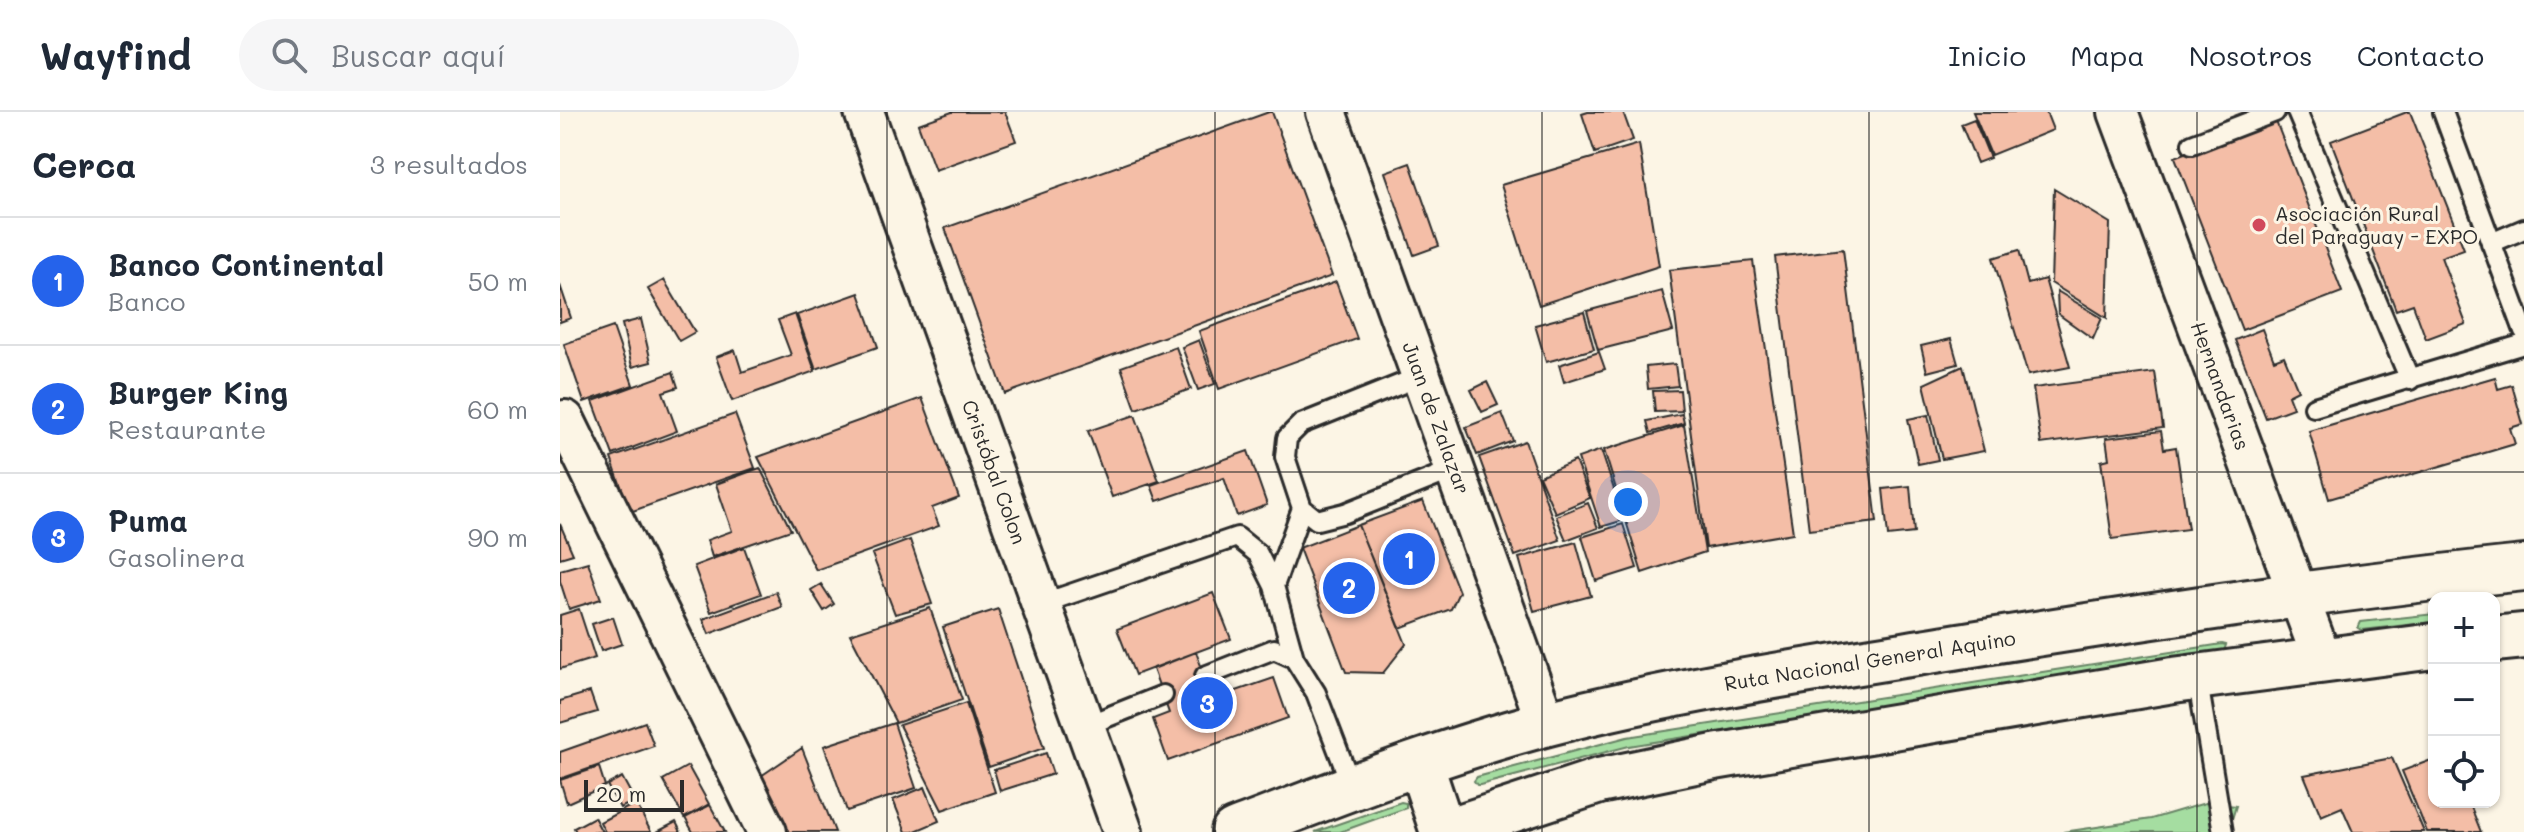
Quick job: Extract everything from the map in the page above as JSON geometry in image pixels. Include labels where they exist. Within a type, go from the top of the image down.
[{"type":"highway","name":"Ruta Nacional General Aquino","points":[[1234,832],[1420,763],[1546,723],[1685,691],[2296,595],[2524,568]]},
{"type":"highway","points":[[2500,638],[2524,636]]},
{"type":"highway","points":[[1420,763],[1443,832],[1599,781],[1714,757],[2197,676],[2428,647]]},
{"type":"street","name":"Cristóbal Colon","points":[[864,112],[1123,832]]},
{"type":"street","name":"Juan de Zalazar","points":[[1326,112],[1546,723]]},
{"type":"street","name":"Hernandarias","points":[[2118,112],[2322,659]]},
{"type":"street","points":[[565,420],[767,832]]},
{"type":"lane","points":[[2192,144],[2275,112]]},
{"type":"lane","points":[[2297,112],[2410,380]]},
{"type":"lane","points":[[2443,112],[2524,331]]},
{"type":"lane","points":[[2491,243],[2524,229]]},
{"type":"lane","points":[[2314,407],[2524,344]]},
{"type":"lane","points":[[1421,376],[1301,424],[1287,438],[1285,457],[1302,508],[1317,520],[1345,513],[1455,469]]},
{"type":"lane","points":[[1274,586],[1302,508]]},
{"type":"lane","points":[[1041,604],[1237,537],[1258,554],[1274,586],[1294,658],[1316,693],[1352,787]]},
{"type":"lane","points":[[1205,676],[1274,649],[1294,658]]},
{"type":"lane","points":[[2197,676],[2223,832]]},
{"type":"lane","points":[[1085,726],[1163,695]]},
{"type":"green space","points":[[2428,615],[2428,623],[2362,630],[2358,628],[2361,622]]},
{"type":"green space","points":[[2226,645],[2224,651],[1629,746],[1480,785],[1474,781],[1477,777],[1627,737]]},
{"type":"green space","points":[[1401,802],[1406,803],[1406,808],[1340,832],[1315,832]]},
{"type":"green space","points":[[2205,803],[2236,806],[2228,832],[2063,832],[2151,819]]},
{"type":"building","points":[[952,112],[1005,112],[1016,141],[935,170],[918,124]]},
{"type":"building","points":[[1272,112],[1332,276],[1005,394],[945,228]]},
{"type":"building","points":[[1623,112],[1633,140],[1595,153],[1582,114]]},
{"type":"building","points":[[1973,112],[2046,112],[2053,130],[1991,155]]},
{"type":"building","name":"Asociación Rural del Paraguay - EXPO","points":[[2410,112],[2464,249],[2441,257],[2466,324],[2426,339],[2413,304],[2396,310],[2331,141]]},
{"type":"building","points":[[1974,119],[1990,158],[1977,163],[1961,124]]},
{"type":"building","name":"Asociación Rural del Paraguay - EXPO","points":[[2275,119],[2342,292],[2242,330],[2175,157]]},
{"type":"building","points":[[1639,144],[1659,266],[1539,305],[1501,185]]},
{"type":"building","points":[[1410,163],[1439,246],[1414,255],[1385,172]]},
{"type":"building","points":[[2054,189],[2110,223],[2107,318],[2051,283]]},
{"type":"building","points":[[1843,249],[1877,522],[1809,530],[1775,257]]},
{"type":"building","points":[[2019,250],[2028,284],[2045,279],[2070,367],[2028,375],[1993,258]]},
{"type":"building","points":[[1753,261],[1793,533],[1706,548],[1669,270]]},
{"type":"building","points":[[664,280],[695,332],[679,341],[648,289]]},
{"type":"building","points":[[1336,282],[1357,339],[1219,389],[1199,331]]},
{"type":"building","points":[[560,285],[571,318],[560,322]]},
{"type":"building","points":[[1662,291],[1673,331],[1598,350],[1587,311]]},
{"type":"building","points":[[2057,291],[2102,318],[2093,339],[2058,314]]},
{"type":"building","points":[[859,293],[878,347],[816,369],[797,315]]},
{"type":"building","points":[[1584,312],[1594,349],[1546,362],[1535,325]]},
{"type":"building","points":[[795,314],[815,371],[732,401],[716,357],[735,350],[742,372],[791,355],[778,320]]},
{"type":"building","points":[[641,319],[651,362],[632,367],[622,324]]},
{"type":"building","points":[[613,327],[633,385],[584,402],[564,344]]},
{"type":"building","points":[[2262,329],[2274,360],[2284,356],[2298,390],[2288,395],[2293,408],[2266,418],[2235,340]]},
{"type":"building","points":[[1951,339],[1958,364],[1927,372],[1921,346]]},
{"type":"building","points":[[1199,340],[1215,384],[1198,390],[1182,347]]},
{"type":"building","points":[[1176,347],[1191,389],[1136,409],[1121,367]]},
{"type":"building","points":[[1599,352],[1605,369],[1564,382],[1559,365]]},
{"type":"building","points":[[1675,364],[1678,386],[1648,389],[1646,367]]},
{"type":"building","points":[[1963,366],[1984,451],[1942,459],[1924,384]]},
{"type":"building","points":[[673,372],[678,387],[663,392],[677,431],[613,455],[593,401]]},
{"type":"building","points":[[2155,372],[2163,428],[2041,444],[2033,388]]},
{"type":"building","points":[[2495,377],[2498,389],[2512,385],[2523,424],[2510,428],[2515,444],[2329,499],[2309,431]]},
{"type":"building","points":[[1487,382],[1498,405],[1482,412],[1471,390]]},
{"type":"building","points":[[1680,390],[1682,411],[1655,412],[1653,391]]},
{"type":"building","points":[[922,398],[959,498],[932,508],[939,526],[816,570],[758,457]]},
{"type":"building","points":[[1502,413],[1513,441],[1477,455],[1466,427]]},
{"type":"building","points":[[735,414],[755,468],[630,512],[611,458]]},
{"type":"building","points":[[1682,414],[1684,423],[1650,433],[1647,421]]},
{"type":"building","points":[[1135,415],[1159,481],[1112,497],[1088,431]]},
{"type":"building","points":[[1928,415],[1938,460],[1918,464],[1908,419]]},
{"type":"building","points":[[1684,425],[1705,552],[1642,573],[1604,450]]},
{"type":"building","points":[[2161,431],[2164,449],[2176,447],[2188,529],[2112,539],[2101,461],[2109,459],[2106,438]]},
{"type":"building","points":[[1525,441],[1560,540],[1515,556],[1479,457]]},
{"type":"building","points":[[1601,450],[1624,520],[1601,527],[1578,458]]},
{"type":"building","points":[[1248,451],[1267,505],[1237,516],[1224,478],[1157,501],[1151,485]]},
{"type":"building","points":[[1575,461],[1590,498],[1555,513],[1539,476]]},
{"type":"building","points":[[760,468],[791,530],[712,557],[707,540],[732,531],[716,484]]},
{"type":"building","points":[[1910,486],[1914,533],[1888,536],[1883,489]]},
{"type":"building","points":[[1423,501],[1459,592],[1451,609],[1400,628],[1358,525]]},
{"type":"building","points":[[1588,503],[1598,528],[1566,540],[1556,516]]},
{"type":"building","points":[[560,524],[573,554],[560,558]]},
{"type":"building","points":[[1623,524],[1637,568],[1596,581],[1582,537]]},
{"type":"building","points":[[1358,525],[1406,644],[1383,673],[1346,672],[1299,548]]},
{"type":"building","points":[[910,540],[932,604],[895,614],[872,554]]},
{"type":"building","points":[[1576,542],[1591,596],[1534,611],[1519,558]]},
{"type":"building","points":[[744,547],[761,594],[711,612],[694,566]]},
{"type":"building","points":[[588,562],[601,599],[569,609],[560,581],[560,570]]},
{"type":"building","points":[[821,584],[834,604],[824,611],[811,590]]},
{"type":"building","points":[[776,592],[782,607],[709,634],[703,619]]},
{"type":"building","points":[[1213,593],[1231,639],[1135,675],[1117,629]]},
{"type":"building","points":[[930,608],[962,700],[896,723],[850,634]]},
{"type":"building","points":[[579,609],[595,658],[560,669],[560,615]]},
{"type":"building","points":[[998,609],[1044,748],[989,767],[943,627]]},
{"type":"building","points":[[613,617],[622,644],[601,651],[592,624]]},
{"type":"building","points":[[1196,652],[1213,699],[1274,678],[1288,718],[1168,761],[1153,719],[1169,713],[1153,669]]},
{"type":"building","points":[[590,692],[597,712],[560,723],[560,701]]},
{"type":"building","points":[[966,703],[995,792],[942,810],[899,725]]},
{"type":"building","points":[[645,722],[654,746],[560,779],[560,752]]},
{"type":"building","points":[[894,723],[916,788],[847,811],[824,746]]},
{"type":"building","points":[[802,748],[835,832],[782,832],[758,778]]},
{"type":"building","points":[[1046,753],[1053,774],[1000,791],[994,770]]},
{"type":"building","points":[[2392,758],[2424,832],[2353,832],[2342,807],[2321,816],[2304,775]]},
{"type":"building","points":[[2428,761],[2428,808],[2471,808],[2481,832],[2427,832],[2402,771]]},
{"type":"building","points":[[688,766],[709,804],[684,818],[663,780]]},
{"type":"building","points":[[599,767],[605,786],[567,803],[560,780]]},
{"type":"building","points":[[622,777],[635,801],[620,808],[607,785]]},
{"type":"building","points":[[925,787],[939,821],[906,832],[893,800]]},
{"type":"building","points":[[636,803],[651,832],[605,832],[600,822]]},
{"type":"building","points":[[710,805],[725,832],[693,832],[685,818]]},
{"type":"building","points":[[594,817],[602,832],[576,832],[574,828]]},
{"type":"building","points":[[676,822],[681,832],[657,832]]},
{"type":"place","name":"Asociación Rural del Paraguay - EXPO","points":[[2259,225]]},
{"type":"place","name":"Banco Continental","points":[[1409,559]]},
{"type":"place","name":"Burger King","points":[[1349,588]]},
{"type":"place","name":"Puma","points":[[1207,703]]}]
